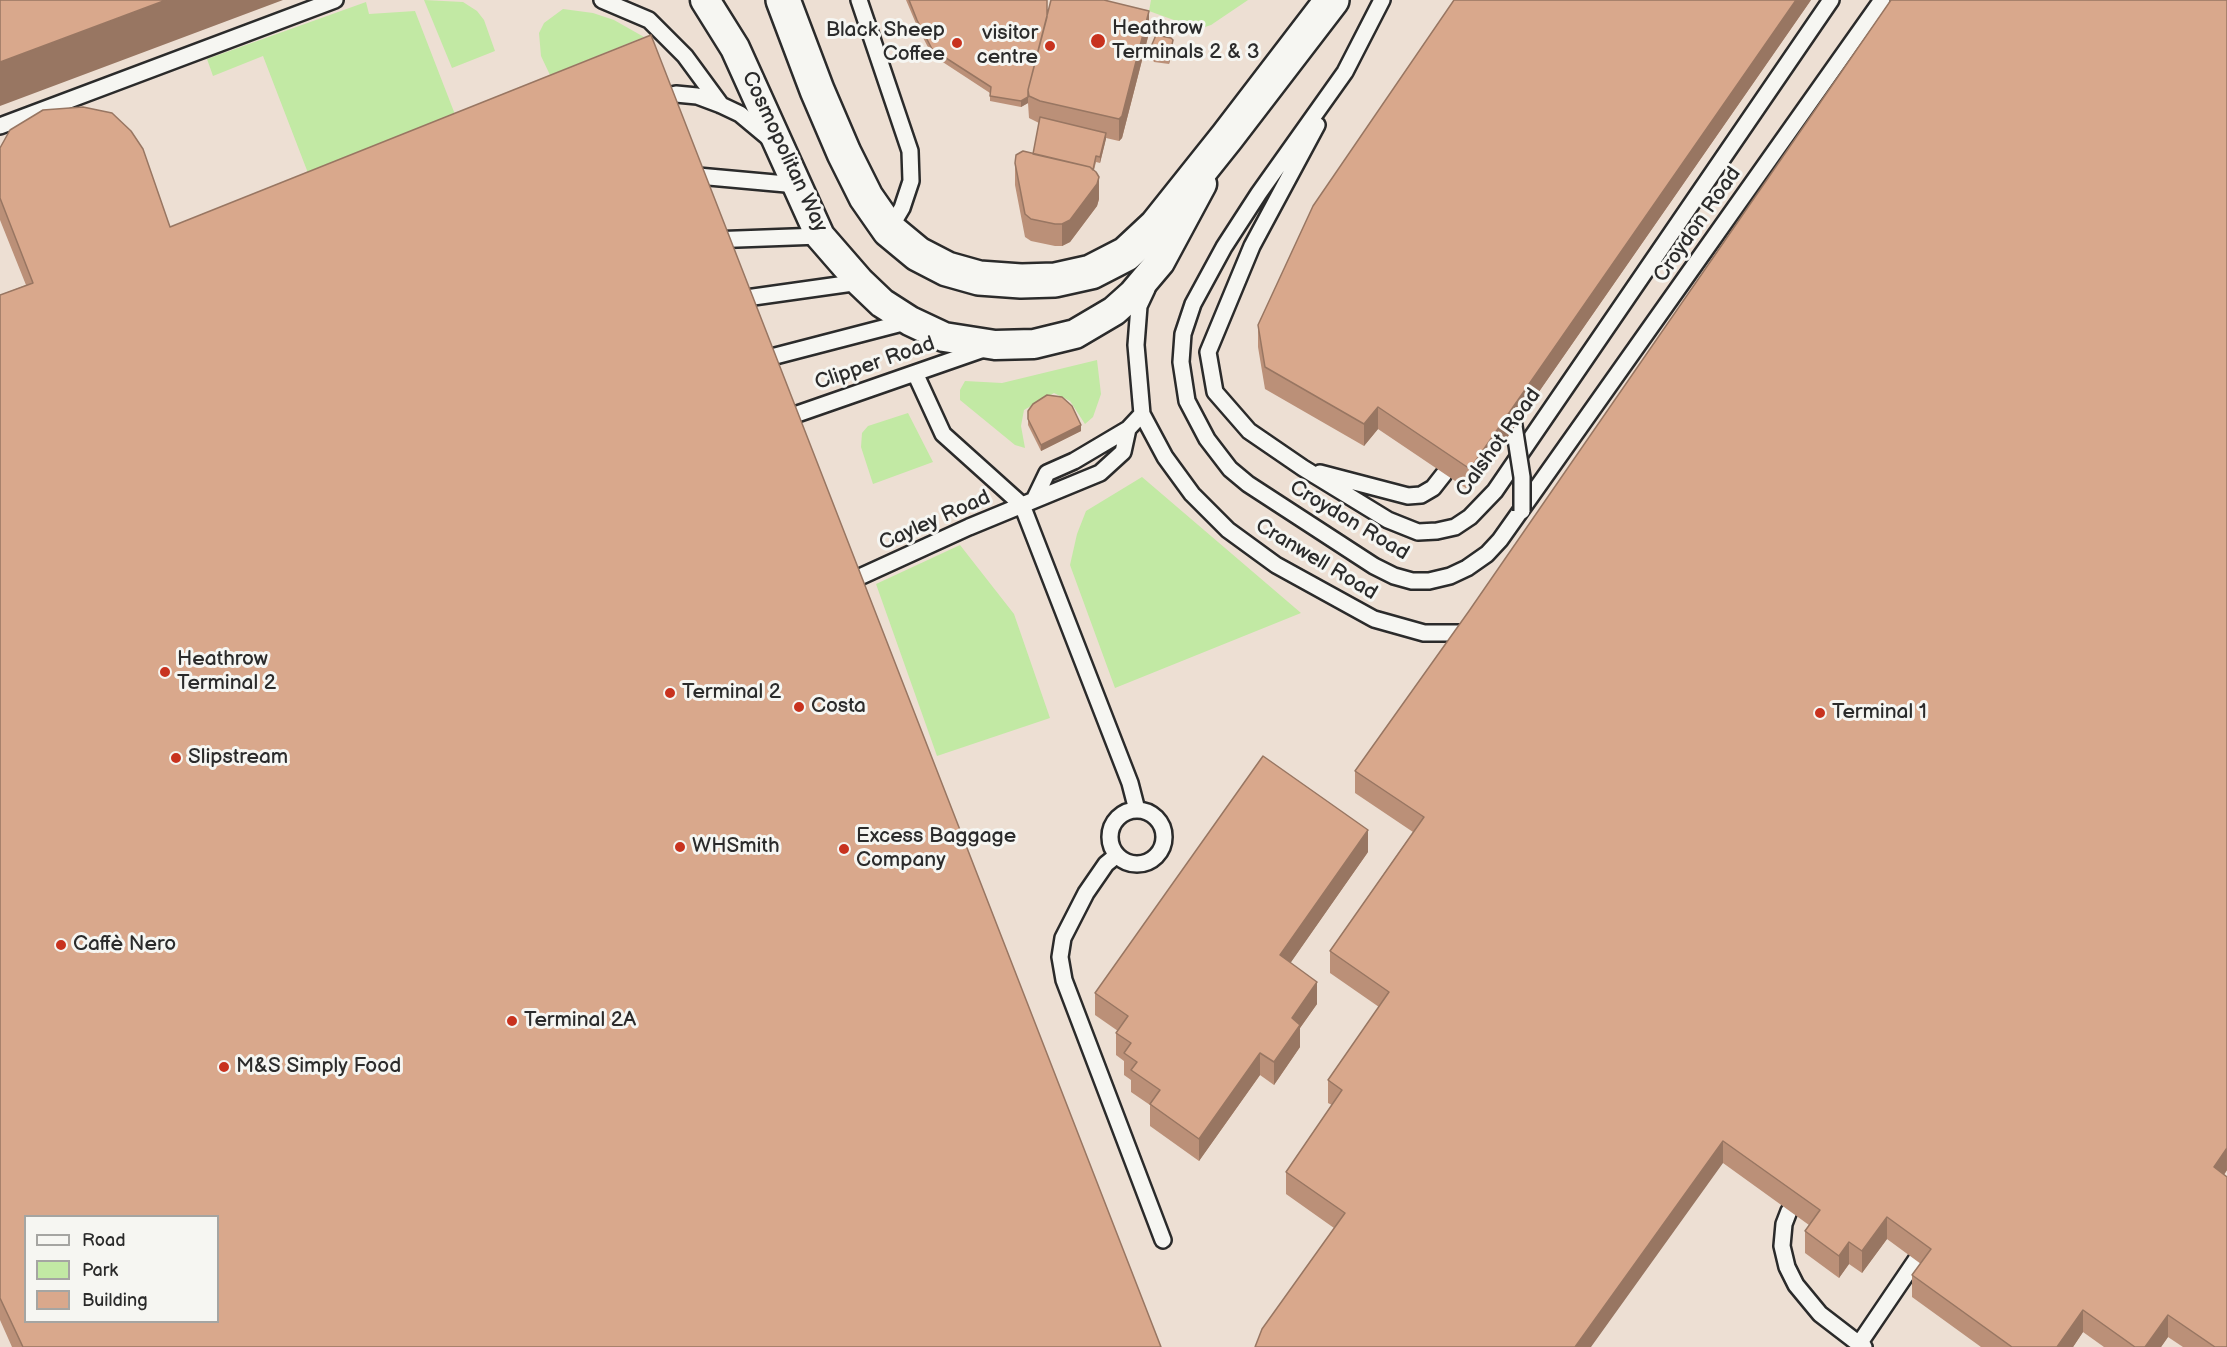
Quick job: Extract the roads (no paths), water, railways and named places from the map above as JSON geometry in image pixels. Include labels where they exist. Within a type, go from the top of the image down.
[{"type":"street","name":"Cosmopolitan Way","points":[[705,0],[735,48],[820,236],[860,282],[882,303],[910,321],[944,337],[995,345],[1035,344],[1075,333],[1114,311],[1133,294],[1160,262],[1227,137]]},
{"type":"street","points":[[783,0],[844,153],[866,197],[889,230],[918,254],[947,269],[979,278],[1021,281],[1055,280],[1091,272],[1126,254],[1156,226],[1332,0]]},
{"type":"lane","points":[[0,126],[335,0]]},
{"type":"lane","points":[[602,0],[649,20],[685,56],[721,105]]},
{"type":"lane","points":[[859,0],[910,152],[911,181],[902,208],[889,230]]},
{"type":"lane","name":"Croydon Road","points":[[1382,0],[1345,72],[1258,193],[1224,247],[1193,304],[1183,334],[1181,362],[1187,401],[1207,439],[1230,469],[1248,484],[1374,566],[1394,576],[1412,581],[1429,581],[1450,576],[1467,567],[1493,547],[1522,511],[1882,0]]},
{"type":"lane","name":"Calshot Road","points":[[1345,72],[1252,246],[1208,352],[1215,392],[1249,431],[1302,468],[1388,520],[1418,532],[1437,531],[1455,527],[1470,517],[1495,491],[1831,0]]},
{"type":"lane","points":[[645,101],[676,94],[697,96],[740,114],[781,149]]},
{"type":"lane","points":[[670,174],[797,185]]},
{"type":"lane","points":[[696,241],[820,236]]},
{"type":"lane","name":"Cranwell Road","points":[[1160,262],[1140,306],[1136,345],[1142,414],[1165,457],[1192,495],[1228,530],[1276,565],[1374,619],[1424,633],[1469,633]]},
{"type":"lane","points":[[720,302],[860,282]]},
{"type":"lane","name":"Clipper Road","points":[[745,364],[910,321]]},
{"type":"lane","name":"Clipper Road","points":[[769,424],[995,345]]},
{"type":"lane","points":[[915,373],[943,434],[1028,503],[1130,783],[1137,810]]},
{"type":"lane","points":[[1501,393],[1510,405],[1513,417],[1523,483],[1522,511]]},
{"type":"lane","name":"Cayley Road","points":[[1028,503],[1047,473],[1074,461],[1128,429],[1142,414]]},
{"type":"lane","name":"Cayley Road","points":[[853,580],[1100,473],[1123,452],[1128,429]]},
{"type":"lane","points":[[1302,468],[1408,496],[1421,495],[1433,488],[1444,474]]},
{"type":"lane","points":[[1137,810],[1146,812],[1159,822],[1162,830],[1161,847],[1156,855],[1142,863],[1124,860],[1117,855],[1112,847],[1110,830],[1114,821],[1121,815],[1137,810]]},
{"type":"lane","points":[[1117,855],[1106,864],[1086,893],[1063,938],[1060,957],[1064,980],[1162,1240]]},
{"type":"lane","points":[[1789,1211],[1784,1224],[1782,1246],[1787,1268],[1796,1285],[1820,1314],[1862,1345],[1916,1260]]},
{"type":"place","name":"Heathrow Terminals 2 & 3","points":[[1098,41]]},
{"type":"place","name":"Black Sheep Coffee","points":[[957,43]]},
{"type":"place","name":"visitor centre","points":[[1050,46]]},
{"type":"place","name":"Heathrow Terminal 2","points":[[165,672]]},
{"type":"place","name":"Terminal 2","points":[[670,693]]},
{"type":"place","name":"Costa","points":[[799,707]]},
{"type":"place","name":"Terminal 1","points":[[1820,713]]},
{"type":"place","name":"Slipstream","points":[[176,758]]},
{"type":"place","name":"WHSmith","points":[[680,847]]},
{"type":"place","name":"Excess Baggage Company","points":[[844,849]]},
{"type":"place","name":"Caffè Nero","points":[[61,945]]},
{"type":"place","name":"Terminal 2A","points":[[512,1021]]},
{"type":"place","name":"M&S Simply Food","points":[[224,1067]]}]
